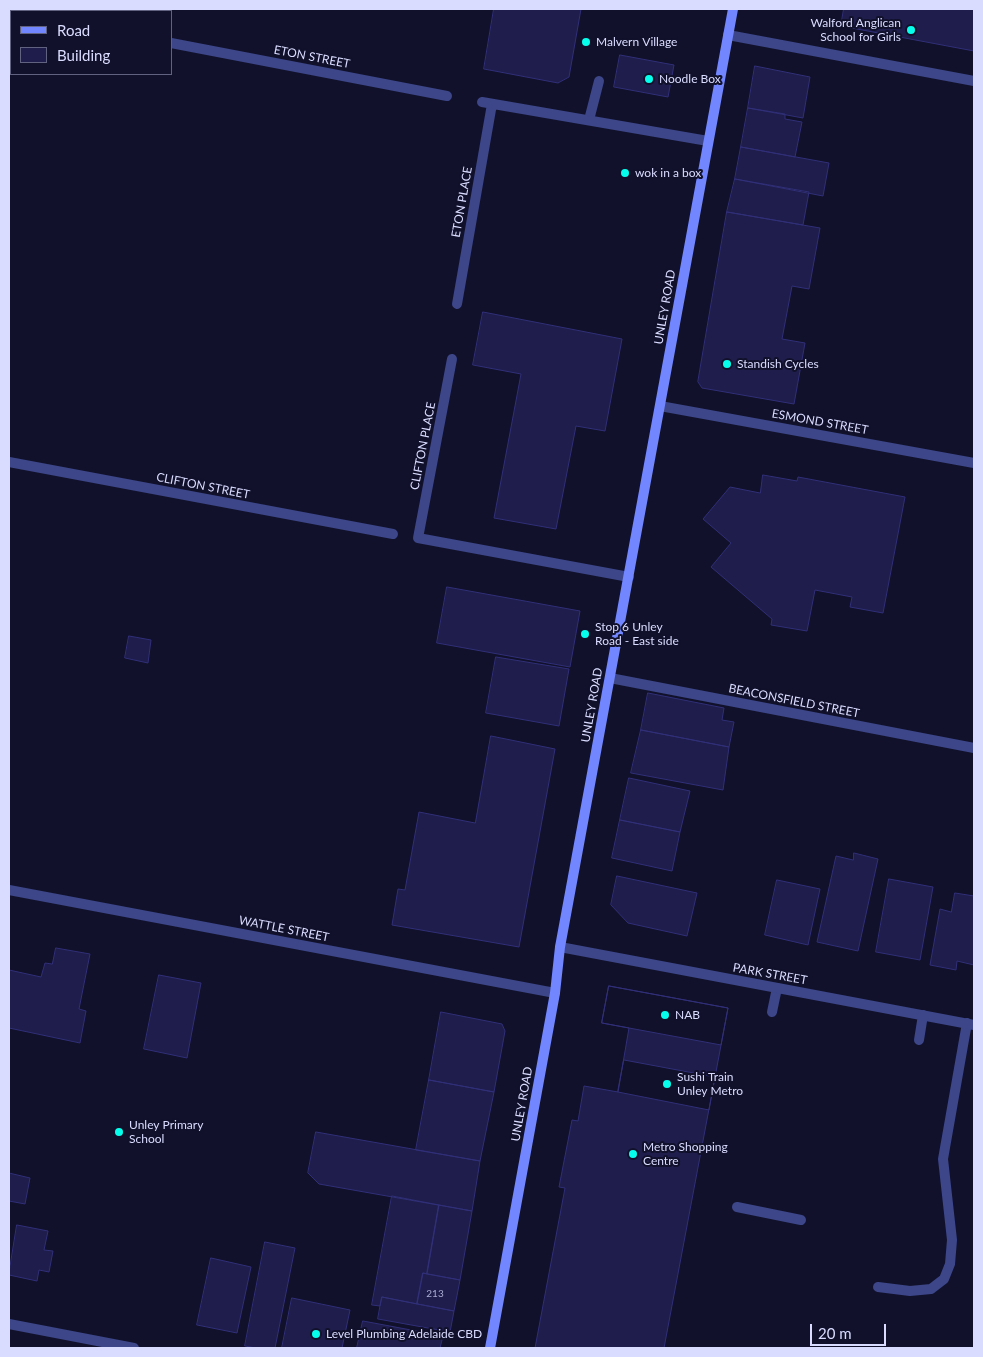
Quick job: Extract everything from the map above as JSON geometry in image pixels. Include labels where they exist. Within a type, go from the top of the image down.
[{"type":"main road","name":"UNLEY ROAD","points":[[490,1348],[555,993],[560,947],[733,9]]},
{"type":"street","points":[[728,35],[974,81]]},
{"type":"street","name":"ETON STREET","points":[[172,42],[447,96]]},
{"type":"street","points":[[599,80],[590,120],[708,141]]},
{"type":"street","name":"ETON PLACE","points":[[457,304],[487,103],[590,120]]},
{"type":"street","name":"CLIFTON PLACE","points":[[452,359],[418,538],[629,577]]},
{"type":"street","name":"ESMOND STREET","points":[[660,406],[974,463]]},
{"type":"street","name":"CLIFTON STREET","points":[[9,462],[392,534]]},
{"type":"street","name":"BEACONSFIELD STREET","points":[[610,678],[974,748]]},
{"type":"street","name":"WATTLE STREET","points":[[9,890],[555,993]]},
{"type":"street","name":"PARK STREET","points":[[560,947],[971,1024]]},
{"type":"street","points":[[772,1012],[777,988]]},
{"type":"street","points":[[919,1040],[923,1015]]},
{"type":"street","points":[[878,1287],[910,1291],[931,1289],[944,1280],[950,1264],[952,1240],[943,1159],[971,1024]]},
{"type":"street","points":[[737,1207],[801,1220]]},
{"type":"street","points":[[9,1324],[134,1348]]},
{"type":"building","points":[[494,9],[581,9],[569,77],[558,83],[484,69]]},
{"type":"building","name":"Walford Anglican School for Girls","points":[[844,9],[974,9],[974,51],[841,26]]},
{"type":"building","points":[[620,55],[674,65],[668,97],[614,87]]},
{"type":"building","points":[[755,66],[810,77],[803,118],[748,108]]},
{"type":"building","points":[[748,108],[785,114],[785,119],[802,122],[795,157],[741,147]]},
{"type":"building","points":[[741,147],[829,163],[823,196],[735,179]]},
{"type":"building","points":[[735,179],[809,192],[803,225],[727,212]]},
{"type":"building","points":[[727,212],[820,228],[809,289],[792,286],[782,339],[805,343],[794,404],[702,388],[698,382]]},
{"type":"building","points":[[483,312],[622,339],[605,431],[576,426],[556,529],[494,518],[521,374],[473,365]]},
{"type":"building","points":[[763,475],[797,481],[798,477],[905,497],[883,613],[850,607],[852,597],[815,590],[807,631],[771,625],[772,619],[711,567],[731,543],[703,519],[730,487],[760,493]]},
{"type":"building","points":[[447,587],[580,611],[570,667],[437,643]]},
{"type":"building","points":[[129,636],[151,640],[148,663],[125,658]]},
{"type":"building","points":[[496,657],[569,669],[559,726],[486,713]]},
{"type":"building","points":[[648,693],[724,708],[722,720],[734,722],[729,747],[641,730]]},
{"type":"building","points":[[641,730],[729,747],[723,790],[631,773]]},
{"type":"building","points":[[491,736],[555,749],[519,947],[392,925],[398,889],[405,890],[419,812],[475,823]]},
{"type":"building","points":[[629,778],[690,791],[680,832],[620,820]]},
{"type":"building","points":[[620,820],[680,832],[672,871],[612,858]]},
{"type":"building","points":[[854,853],[878,859],[858,951],[817,942],[836,856],[853,860]]},
{"type":"building","points":[[617,876],[697,893],[687,936],[628,923],[611,905]]},
{"type":"building","points":[[889,879],[933,887],[920,960],[876,952]]},
{"type":"building","points":[[777,880],[820,889],[808,945],[765,935]]},
{"type":"building","points":[[955,893],[974,896],[974,965],[957,961],[956,970],[930,965],[940,909],[951,912]]},
{"type":"building","points":[[56,948],[90,954],[79,1009],[86,1011],[80,1043],[9,1028],[9,970],[41,977],[45,963],[52,964]]},
{"type":"building","points":[[159,975],[201,983],[187,1058],[144,1049]]},
{"type":"building","name":"Metro Shopping Centre","points":[[609,986],[728,1008],[664,1348],[535,1348],[565,1188],[559,1187],[572,1120],[578,1121],[584,1086],[618,1092],[629,1028],[602,1023]]},
{"type":"building","name":"NAB","points":[[609,986],[728,1008],[721,1045],[602,1023]]},
{"type":"building","points":[[441,1012],[502,1024],[505,1031],[494,1092],[429,1080]]},
{"type":"building","name":"Sushi Train Unley Metro","points":[[624,1060],[715,1077],[709,1110],[618,1092]]},
{"type":"building","points":[[429,1080],[494,1092],[480,1161],[416,1150]]},
{"type":"building","points":[[316,1132],[480,1161],[472,1211],[319,1184],[308,1173]]},
{"type":"building","points":[[9,1173],[30,1178],[25,1204],[9,1201]]},
{"type":"building","points":[[392,1196],[439,1205],[427,1274],[423,1273],[417,1304],[382,1297],[380,1306],[372,1305]]},
{"type":"building","points":[[439,1205],[472,1211],[460,1280],[427,1274]]},
{"type":"building","points":[[17,1225],[48,1231],[44,1250],[53,1251],[49,1272],[39,1270],[37,1281],[9,1275]]},
{"type":"building","points":[[265,1242],[295,1248],[275,1348],[245,1346]]},
{"type":"building","points":[[211,1258],[251,1267],[237,1333],[197,1325]]},
{"type":"building","points":[[423,1273],[460,1280],[454,1311],[417,1304]]},
{"type":"building","points":[[382,1297],[454,1311],[450,1332],[378,1319]]},
{"type":"building","points":[[292,1298],[350,1310],[342,1348],[282,1348]]},
{"type":"building","points":[[363,1321],[443,1336],[440,1348],[357,1348]]},
{"type":"place","name":"Walford Anglican School for Girls","points":[[911,30]]},
{"type":"place","name":"Malvern Village","points":[[586,42]]},
{"type":"place","name":"Noodle Box","points":[[649,79]]},
{"type":"place","name":"wok in a box","points":[[625,173]]},
{"type":"place","name":"Standish Cycles","points":[[727,364]]},
{"type":"place","name":"Stop 6 Unley Road - East side","points":[[585,634]]},
{"type":"place","name":"NAB","points":[[665,1015]]},
{"type":"place","name":"Sushi Train Unley Metro","points":[[667,1084]]},
{"type":"place","name":"Unley Primary School","points":[[119,1132]]},
{"type":"place","name":"Metro Shopping Centre","points":[[633,1154]]},
{"type":"place","name":"Level Plumbing Adelaide CBD","points":[[316,1334]]}]
